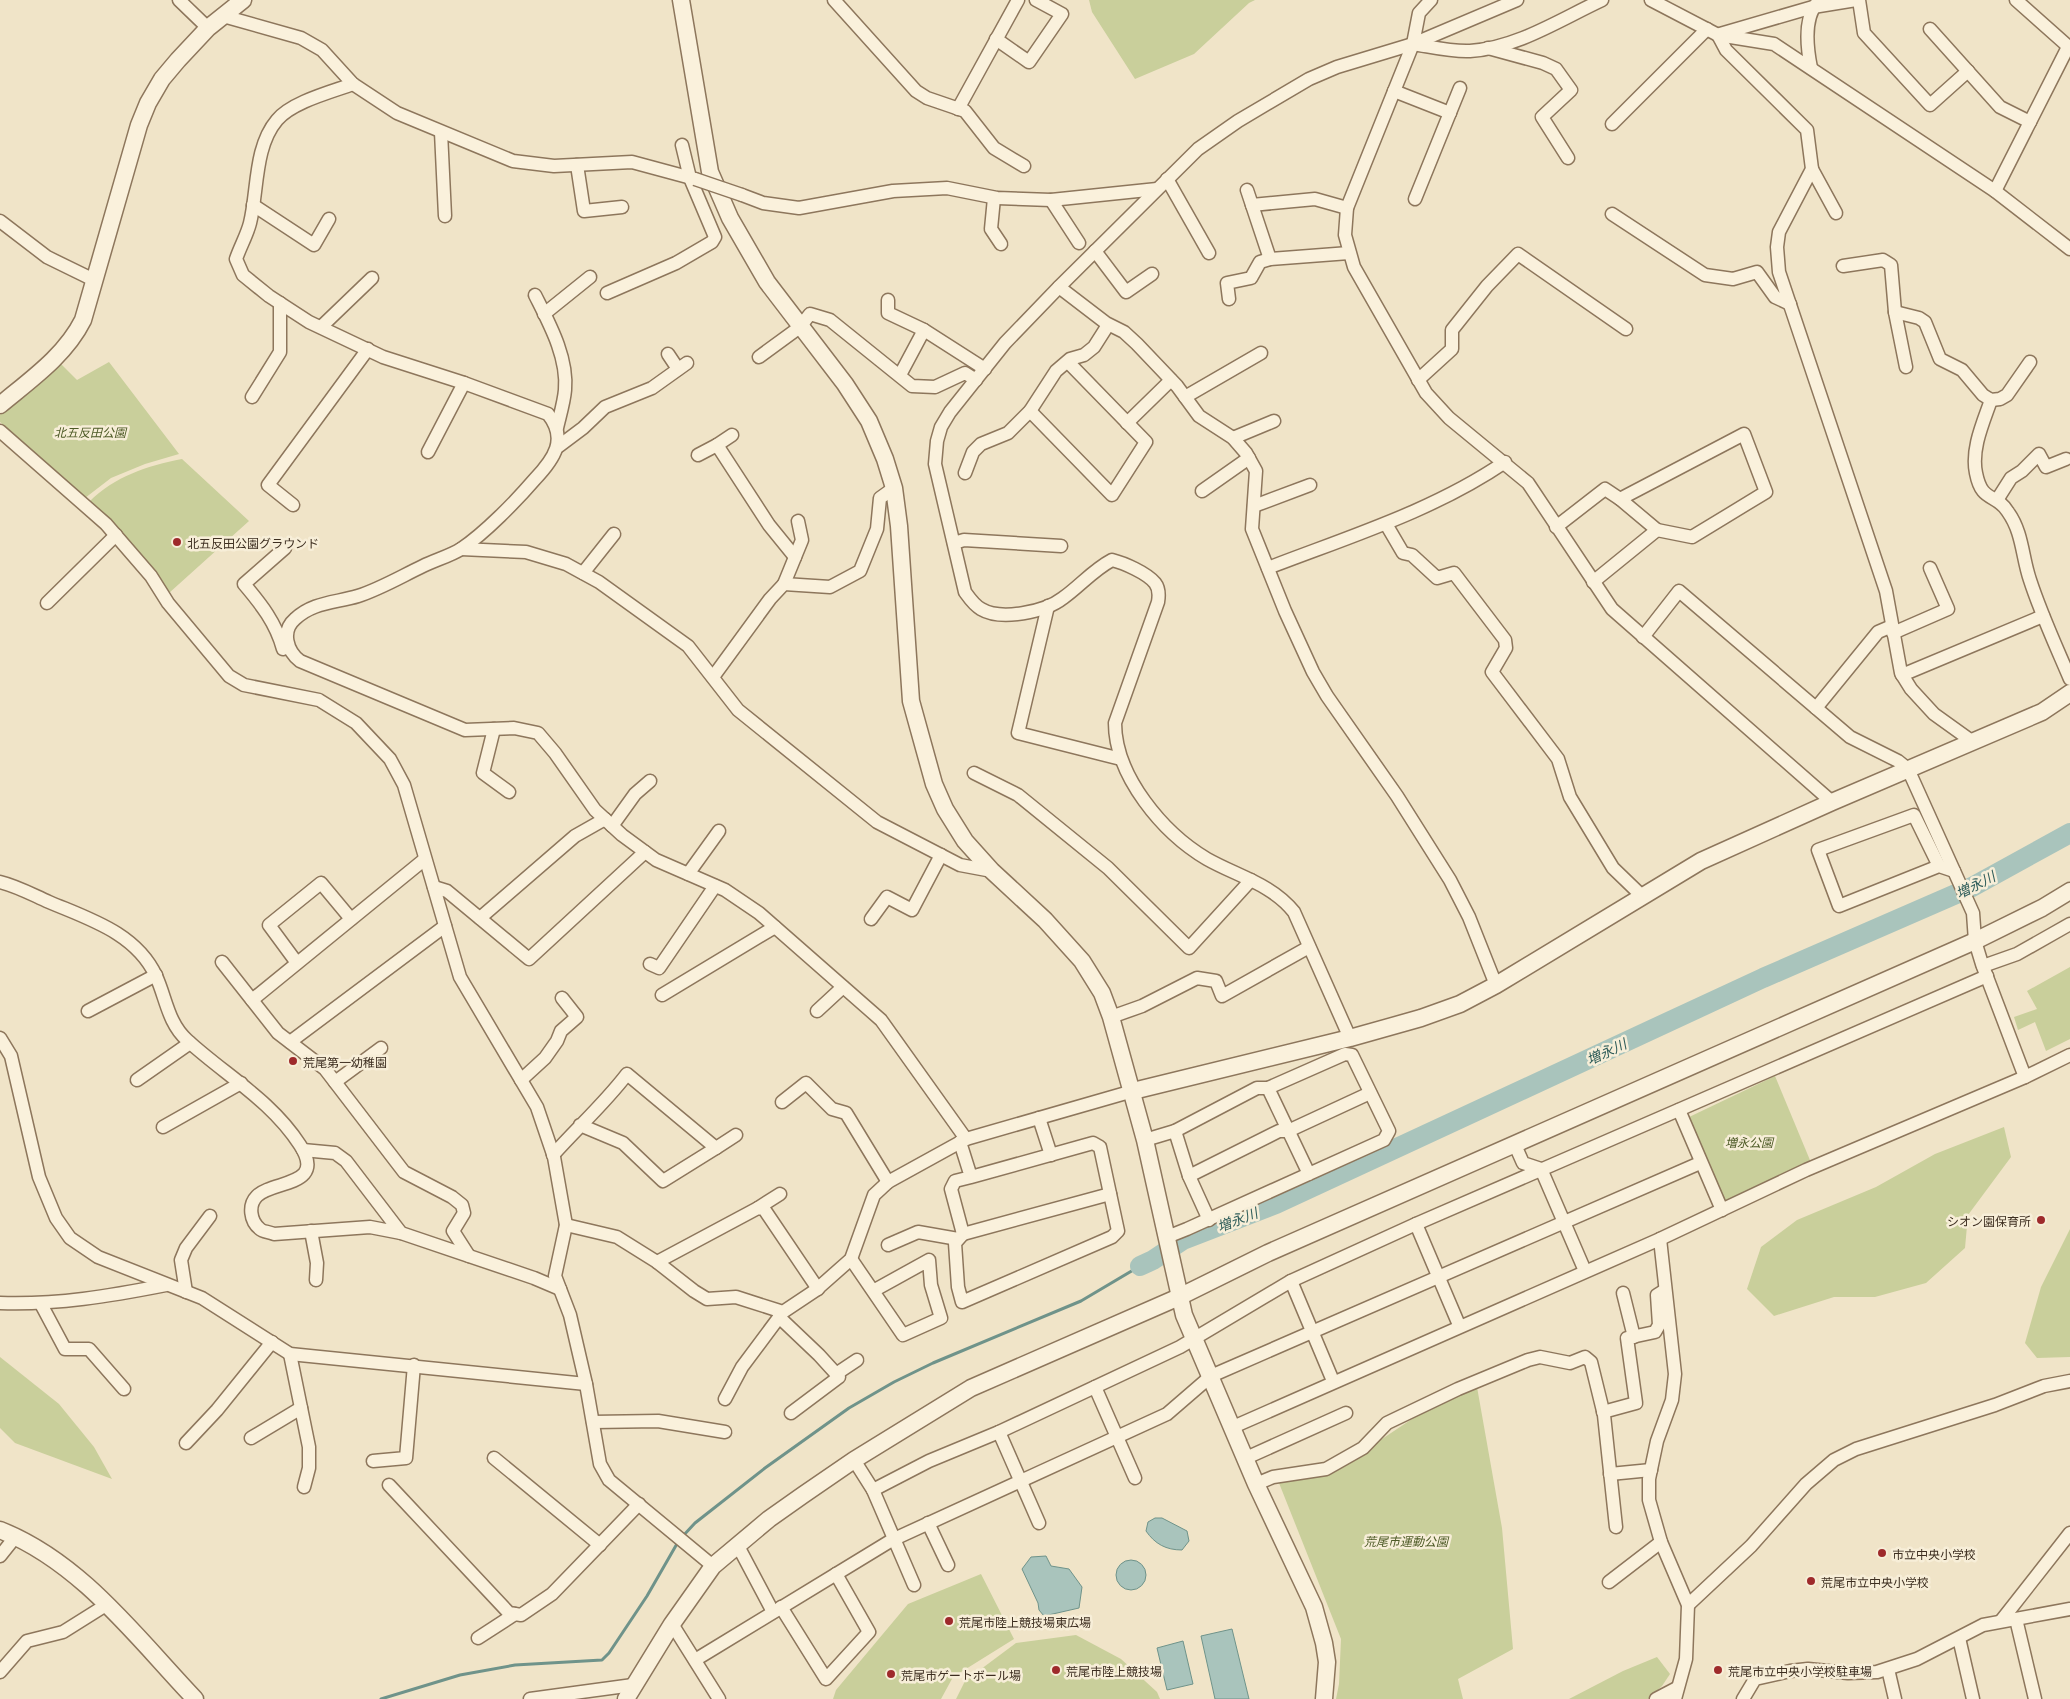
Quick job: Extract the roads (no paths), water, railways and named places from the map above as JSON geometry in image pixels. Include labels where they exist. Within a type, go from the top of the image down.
[{"type":"street","points":[[179,0],[208,28]]},
{"type":"street","points":[[0,405],[65,348],[82,320],[138,125],[162,79],[208,28],[243,0]]},
{"type":"street","points":[[681,0],[710,172],[730,218],[767,282],[845,384],[868,422],[885,459],[894,488],[902,556],[911,701],[934,784],[964,841],[992,871],[1044,920],[1082,961],[1102,993],[1133,1091],[1179,1297],[1256,1484],[1314,1607],[1327,1662],[1324,1699]]},
{"type":"street","points":[[834,0],[916,91],[927,98],[964,111],[994,148],[1024,166]]},
{"type":"street","points":[[958,109],[1018,0]]},
{"type":"street","points":[[996,39],[1029,62],[1062,14],[1036,0]]},
{"type":"street","points":[[1431,0],[1419,13],[1414,44],[1347,208],[1345,235],[1354,267],[1426,393],[1449,418],[1505,462],[1528,483],[1612,609],[1832,802]]},
{"type":"street","points":[[1350,1038],[1294,912],[1286,902],[1272,890],[1208,859],[1168,829],[1152,811],[1121,759],[1115,741],[1115,723],[1158,602],[1159,594],[1155,583],[1125,563],[1112,560],[1102,565],[1061,600],[1048,606],[1022,614],[982,611],[972,603],[965,592],[935,464],[937,441],[941,427],[950,412],[1005,343],[1059,286],[1198,149],[1238,120],[1281,94],[1337,67],[1414,44],[1517,0]]},
{"type":"street","points":[[1414,44],[1470,51],[1488,48],[1518,40],[1602,0]]},
{"type":"street","points":[[1651,0],[1713,32],[1774,44],[1995,191],[2070,249]]},
{"type":"street","points":[[1612,124],[1713,32],[1816,4],[1858,0],[1864,33],[1930,105],[1968,71]]},
{"type":"street","points":[[1995,191],[2069,47],[2016,0]]},
{"type":"street","points":[[1811,68],[1806,45],[1816,4]]},
{"type":"street","points":[[223,16],[301,38],[322,50],[353,84],[397,114],[513,161],[554,166],[632,162],[692,179],[763,203],[799,208],[893,191],[947,188],[994,198],[1051,200],[1157,189]]},
{"type":"street","points":[[1930,30],[2000,107],[2030,122]]},
{"type":"street","points":[[1713,32],[1726,50],[1807,130],[1812,168],[1836,213]]},
{"type":"street","points":[[1488,48],[1543,62],[1556,69],[1572,90],[1542,117],[1568,158]]},
{"type":"street","points":[[353,84],[321,95],[294,108],[277,119],[267,137],[259,166],[250,225],[236,259],[243,275],[280,303],[321,327],[383,356],[548,414],[557,428]]},
{"type":"street","points":[[1415,199],[1460,88]]},
{"type":"street","points":[[1394,91],[1450,113]]},
{"type":"street","points":[[441,132],[445,216]]},
{"type":"street","points":[[607,293],[676,263],[712,242],[715,237],[692,179],[682,145]]},
{"type":"street","points":[[577,165],[584,211],[622,207]]},
{"type":"street","points":[[1812,168],[1779,232],[1777,247],[1779,272],[1886,592],[1902,675],[1911,689],[1934,714],[1973,742]]},
{"type":"street","points":[[1167,179],[1208,253]]},
{"type":"street","points":[[1247,190],[1270,259]]},
{"type":"street","points":[[994,198],[991,229],[1000,244]]},
{"type":"street","points":[[1252,205],[1315,199],[1347,208]]},
{"type":"street","points":[[1051,200],[1078,243]]},
{"type":"street","points":[[253,206],[314,245],[329,219]]},
{"type":"street","points":[[1612,214],[1705,275],[1733,280],[1757,272],[1775,297],[1790,304]]},
{"type":"street","points":[[0,221],[47,257],[94,280]]},
{"type":"street","points":[[1095,251],[1126,292],[1152,274]]},
{"type":"street","points":[[1230,299],[1227,283],[1251,278],[1260,262],[1270,259],[1349,253]]},
{"type":"street","points":[[1418,380],[1452,350],[1452,330],[1487,286],[1518,254],[1626,330]]},
{"type":"street","points":[[1843,266],[1883,260],[1891,265],[1896,312],[1906,367]]},
{"type":"street","points":[[544,314],[590,277]]},
{"type":"street","points":[[321,327],[372,278]]},
{"type":"street","points":[[1059,286],[1108,324],[1124,332],[1171,380],[1200,416],[1233,438],[1249,458],[1256,471],[1252,530],[1285,611],[1322,688],[1397,796],[1450,880],[1469,917],[1496,985]]},
{"type":"street","points":[[535,295],[565,368],[566,390],[557,428],[559,446]]},
{"type":"street","points":[[888,300],[888,313],[924,330],[985,369]]},
{"type":"street","points":[[252,397],[280,352],[280,303]]},
{"type":"street","points":[[1896,312],[1919,318],[1925,322],[1940,359],[1962,370],[1983,395],[1991,400],[2000,399],[2007,395],[2030,362]]},
{"type":"street","points":[[759,357],[800,327],[810,314],[830,320],[912,386],[935,388],[965,373],[976,380]]},
{"type":"street","points":[[966,473],[973,452],[981,444],[1008,432],[1030,411],[1056,371],[1094,347],[1108,324]]},
{"type":"street","points":[[900,375],[924,330]]},
{"type":"street","points":[[293,505],[268,485],[368,349]]},
{"type":"street","points":[[1185,397],[1261,353]]},
{"type":"street","points":[[668,354],[683,366],[652,388],[605,407],[583,428],[559,446],[552,460],[514,502],[461,549],[358,596],[313,606],[293,620],[287,631],[287,643],[292,654],[297,658],[465,730],[514,728],[538,733],[555,752],[595,810],[608,823],[656,860],[715,886],[759,913],[881,1020],[963,1140],[971,1177]]},
{"type":"street","points":[[1030,411],[1112,495],[1146,442],[1068,362]]},
{"type":"street","points":[[1127,423],[1171,380]]},
{"type":"street","points":[[428,452],[464,383]]},
{"type":"street","points":[[1991,400],[1976,446],[1975,472],[1984,495],[1997,500],[2008,510],[2016,527],[2024,547],[2029,578],[2070,679]]},
{"type":"street","points":[[1233,438],[1274,421]]},
{"type":"street","points":[[0,431],[106,524],[151,576],[168,603],[229,676],[244,686],[319,700],[356,723],[390,759],[404,785],[460,977],[537,1107],[554,1154],[566,1225],[555,1276],[570,1315],[586,1384],[600,1464],[609,1480],[678,1535],[713,1566]]},
{"type":"street","points":[[1556,526],[1605,489],[1657,530],[1692,537],[1766,492],[1744,434],[1620,500]]},
{"type":"street","points":[[698,455],[718,446],[732,435]]},
{"type":"street","points":[[718,446],[769,526],[795,557]]},
{"type":"street","points":[[1997,500],[2011,478],[2022,471],[2039,454],[2046,467],[2066,459]]},
{"type":"street","points":[[1202,491],[1249,458]]},
{"type":"street","points":[[1268,568],[1386,524],[1485,476],[1505,462]]},
{"type":"street","points":[[1254,506],[1310,485]]},
{"type":"street","points":[[784,584],[830,587],[860,571],[877,529],[880,498],[894,488]]},
{"type":"street","points":[[713,677],[770,599],[784,584],[802,540],[798,520]]},
{"type":"street","points":[[1386,524],[1403,553],[1412,555],[1437,578],[1454,573],[1505,640],[1506,648],[1492,672],[1558,760],[1562,767],[1570,797],[1612,868],[1642,896]]},
{"type":"street","points":[[1593,582],[1657,530]]},
{"type":"street","points":[[583,573],[614,534]]},
{"type":"street","points":[[47,602],[116,535]]},
{"type":"street","points":[[954,543],[964,540],[1061,546]]},
{"type":"street","points":[[285,548],[244,584],[266,611],[278,633],[283,650],[292,660],[297,658]]},
{"type":"street","points":[[461,549],[526,552],[566,564],[583,573],[631,603],[688,646],[738,710],[877,822],[960,865],[992,871]]},
{"type":"street","points":[[1816,708],[1878,632],[1892,629],[1948,609],[1930,568]]},
{"type":"street","points":[[1643,636],[1679,591],[1850,736],[1898,761],[1908,769],[1973,913],[1975,941],[2025,1078]]},
{"type":"street","points":[[1048,606],[1018,732],[1121,759]]},
{"type":"street","points":[[1902,675],[2043,616]]},
{"type":"street","points":[[725,1399],[742,1367],[781,1314],[818,1289],[851,1259],[874,1195],[888,1182],[963,1140],[1133,1091],[1350,1038],[1420,1018],[1460,1004],[1496,985],[1701,861],[1832,802],[2042,712],[2070,693]]},
{"type":"street","points":[[494,728],[483,773],[509,792]]},
{"type":"street","points":[[974,773],[1026,801],[1108,868],[1189,948],[1251,880]]},
{"type":"street","points":[[480,918],[575,836],[608,823],[650,781]]},
{"type":"street","points":[[1939,866],[1840,906],[1818,850],[1914,815],[1939,866],[1955,874]]},
{"type":"street","points":[[688,874],[718,831]]},
{"type":"street","points":[[434,887],[447,891],[530,959],[644,852]]},
{"type":"street","points":[[871,919],[887,897],[912,910],[941,855]]},
{"type":"street","points":[[252,1000],[426,858]]},
{"type":"street","points":[[0,882],[104,925],[130,943],[156,975],[172,1020],[190,1043],[241,1084],[287,1125],[303,1150],[307,1162],[304,1173],[296,1182],[269,1189],[257,1196],[251,1205],[252,1218],[260,1230],[274,1234],[370,1228],[401,1233],[534,1278],[560,1289]]},
{"type":"street","points":[[297,963],[269,925],[321,883],[351,919]]},
{"type":"street","points":[[659,969],[715,886]]},
{"type":"street","points":[[530,1699],[630,1692],[672,1624],[713,1566],[769,1519],[854,1460],[971,1388],[1179,1297],[1268,1254],[1975,941],[2042,908],[2070,891]]},
{"type":"street","points":[[873,1490],[928,1461],[999,1432],[1180,1347],[1291,1281],[1416,1224],[1679,1110],[1985,971],[2070,924]]},
{"type":"street","points":[[290,1042],[445,926]]},
{"type":"street","points":[[662,995],[775,927]]},
{"type":"street","points":[[1111,1017],[1142,1006],[1197,978],[1216,981],[1222,996],[1309,946]]},
{"type":"street","points":[[222,962],[278,1033],[326,1069],[404,1172],[452,1197],[462,1205],[464,1213],[453,1231],[468,1256]]},
{"type":"street","points":[[88,1011],[156,975]]},
{"type":"street","points":[[816,1011],[843,987]]},
{"type":"street","points":[[521,1080],[545,1058],[557,1041],[561,1031],[577,1016],[562,998]]},
{"type":"street","points":[[0,1038],[11,1056],[39,1177],[56,1218],[70,1238],[98,1257],[202,1298],[290,1354],[414,1365],[586,1384]]},
{"type":"street","points":[[137,1080],[190,1043]]},
{"type":"street","points":[[335,1082],[381,1048]]},
{"type":"street","points":[[1145,1140],[1175,1131],[1258,1088],[1268,1088],[1345,1054],[1352,1055],[1389,1131],[1384,1140],[1167,1237]]},
{"type":"street","points":[[1233,1427],[1459,1325],[1660,1239],[1806,1170],[2025,1078],[2070,1055]]},
{"type":"street","points":[[554,1154],[612,1094],[627,1074],[716,1148]]},
{"type":"street","points":[[782,1102],[806,1083],[832,1109],[846,1113],[888,1182]]},
{"type":"street","points":[[163,1127],[241,1084]]},
{"type":"street","points":[[1268,1088],[1309,1174]]},
{"type":"street","points":[[1189,1176],[1279,1131],[1288,1131],[1370,1093]]},
{"type":"street","points":[[1679,1110],[1700,1163],[1722,1210]]},
{"type":"street","points":[[1039,1118],[1051,1155]]},
{"type":"street","points":[[580,1125],[623,1143],[663,1181],[736,1135]]},
{"type":"street","points":[[1175,1131],[1189,1176],[1208,1220]]},
{"type":"street","points":[[1093,1143],[1100,1147],[1118,1231],[1112,1237],[962,1302],[958,1287],[954,1243],[961,1237],[951,1189],[955,1181],[1093,1143]]},
{"type":"street","points":[[1515,1145],[1523,1163],[1541,1169],[1562,1222],[1585,1271]]},
{"type":"street","points":[[303,1150],[335,1153],[346,1161],[401,1233]]},
{"type":"street","points":[[695,1660],[894,1539],[1020,1479],[1166,1414],[1211,1376],[1700,1163]]},
{"type":"street","points":[[657,1262],[758,1208],[780,1194]]},
{"type":"street","points":[[888,1245],[918,1232],[961,1237],[1110,1194]]},
{"type":"street","points":[[758,1208],[764,1209],[818,1289]]},
{"type":"street","points":[[186,1292],[181,1260],[186,1248],[210,1216]]},
{"type":"street","points":[[1416,1224],[1440,1276],[1459,1325]]},
{"type":"street","points":[[566,1225],[617,1237],[657,1262],[707,1299],[736,1297],[781,1314],[839,1377],[791,1413]]},
{"type":"street","points":[[311,1231],[317,1262],[316,1280]]},
{"type":"street","points":[[1656,1699],[1676,1693],[1686,1659],[1688,1605],[1661,1542],[1650,1500],[1651,1470],[1657,1441],[1672,1400],[1675,1374],[1660,1239]]},
{"type":"street","points":[[851,1259],[873,1291],[904,1335],[941,1318],[931,1285],[929,1260],[873,1291]]},
{"type":"street","points":[[1291,1281],[1334,1381]]},
{"type":"street","points":[[0,1303],[41,1304],[106,1297],[166,1285]]},
{"type":"street","points":[[1603,1412],[1636,1403],[1627,1338],[1655,1332],[1659,1325],[1657,1295],[1665,1290]]},
{"type":"street","points":[[1623,1293],[1634,1337]]},
{"type":"street","points":[[41,1304],[65,1349],[89,1349],[124,1389]]},
{"type":"street","points":[[186,1443],[217,1410],[272,1342]]},
{"type":"street","points":[[290,1354],[309,1447],[309,1468],[304,1487]]},
{"type":"street","points":[[1256,1484],[1273,1477],[1326,1469],[1363,1448],[1387,1424],[1458,1389],[1528,1360],[1540,1358],[1570,1363],[1585,1357],[1591,1362],[1603,1412],[1616,1527]]},
{"type":"street","points":[[836,1374],[857,1360]]},
{"type":"street","points":[[373,1461],[406,1458],[414,1365]]},
{"type":"street","points":[[1688,1605],[1750,1546],[1806,1484],[1834,1460],[1856,1449],[1995,1405],[2044,1386],[2070,1381]]},
{"type":"street","points":[[1095,1387],[1135,1478]]},
{"type":"street","points":[[251,1438],[301,1408]]},
{"type":"street","points":[[1246,1458],[1346,1413]]},
{"type":"street","points":[[593,1422],[658,1421],[724,1432]]},
{"type":"street","points":[[999,1432],[1040,1523]]},
{"type":"street","points":[[494,1458],[600,1545]]},
{"type":"street","points":[[854,1460],[873,1490],[914,1586]]},
{"type":"street","points":[[1610,1474],[1651,1470]]},
{"type":"street","points":[[389,1485],[509,1612],[521,1615],[552,1594],[639,1504]]},
{"type":"street","points":[[928,1523],[948,1565]]},
{"type":"street","points":[[0,1530],[38,1547],[61,1563],[106,1605],[195,1699]]},
{"type":"street","points":[[2002,1621],[2070,1533]]},
{"type":"street","points":[[0,1556],[16,1536]]},
{"type":"street","points":[[1609,1582],[1661,1542]]},
{"type":"street","points":[[738,1546],[777,1609],[826,1678],[869,1632],[836,1574]]},
{"type":"street","points":[[0,1672],[27,1641],[63,1632],[106,1605]]},
{"type":"street","points":[[1743,1699],[1755,1679],[1790,1670],[1808,1669],[1848,1673],[1877,1672],[1917,1659],[1983,1625],[2070,1609]]},
{"type":"street","points":[[478,1638],[515,1614]]},
{"type":"street","points":[[2016,1619],[2035,1699]]},
{"type":"street","points":[[672,1624],[719,1699]]},
{"type":"street","points":[[1959,1638],[1973,1699]]},
{"type":"street","points":[[1888,1669],[1894,1699]]},
{"type":"water","points":[[1155,1518],[1162,1518],[1187,1531],[1189,1541],[1182,1550],[1166,1547],[1157,1543],[1149,1536],[1146,1531],[1148,1522]]},
{"type":"water","points":[[1046,1556],[1051,1566],[1069,1569],[1082,1587],[1079,1608],[1044,1616],[1039,1610],[1038,1603],[1022,1569],[1031,1557]]},
{"type":"water","points":[[1131,1560],[1142,1564],[1146,1575],[1142,1586],[1131,1590],[1120,1586],[1116,1575],[1120,1564]]},
{"type":"water","points":[[1232,1629],[1249,1699],[1215,1699],[1201,1636]]},
{"type":"water","points":[[1183,1641],[1193,1684],[1167,1690],[1157,1648]]},
{"type":"waterway","name":"増永川","points":[[1140,1266],[1153,1260],[1183,1240],[1276,1204],[1763,978],[1972,887],[2070,833]]},
{"type":"waterway","points":[[682,1537],[695,1523],[765,1468],[849,1408],[894,1382],[933,1363],[1081,1301],[1140,1266]]},
{"type":"waterway","points":[[381,1699],[460,1675],[515,1665],[602,1660],[609,1653],[647,1596],[678,1542]]},
{"type":"place","name":"北五反田公園グラウンド","points":[[177,542]]},
{"type":"place","name":"荒尾第一幼稚園","points":[[293,1061]]},
{"type":"place","name":"シオン園保育所","points":[[2041,1220]]},
{"type":"place","name":"市立中央小学校","points":[[1882,1553]]},
{"type":"place","name":"荒尾市立中央小学校","points":[[1811,1581]]},
{"type":"place","name":"荒尾市陸上競技場東広場","points":[[949,1621]]},
{"type":"place","name":"荒尾市陸上競技場","points":[[1056,1670]]},
{"type":"place","name":"荒尾市立中央小学校駐車場","points":[[1718,1670]]},
{"type":"place","name":"荒尾市ゲートボール場","points":[[891,1674]]},
{"type":"park label","name":"北五反田公園","points":[[90,431]]},
{"type":"park label","name":"増永公園","points":[[1749,1141]]},
{"type":"park label","name":"荒尾市運動公園","points":[[1406,1540]]}]
